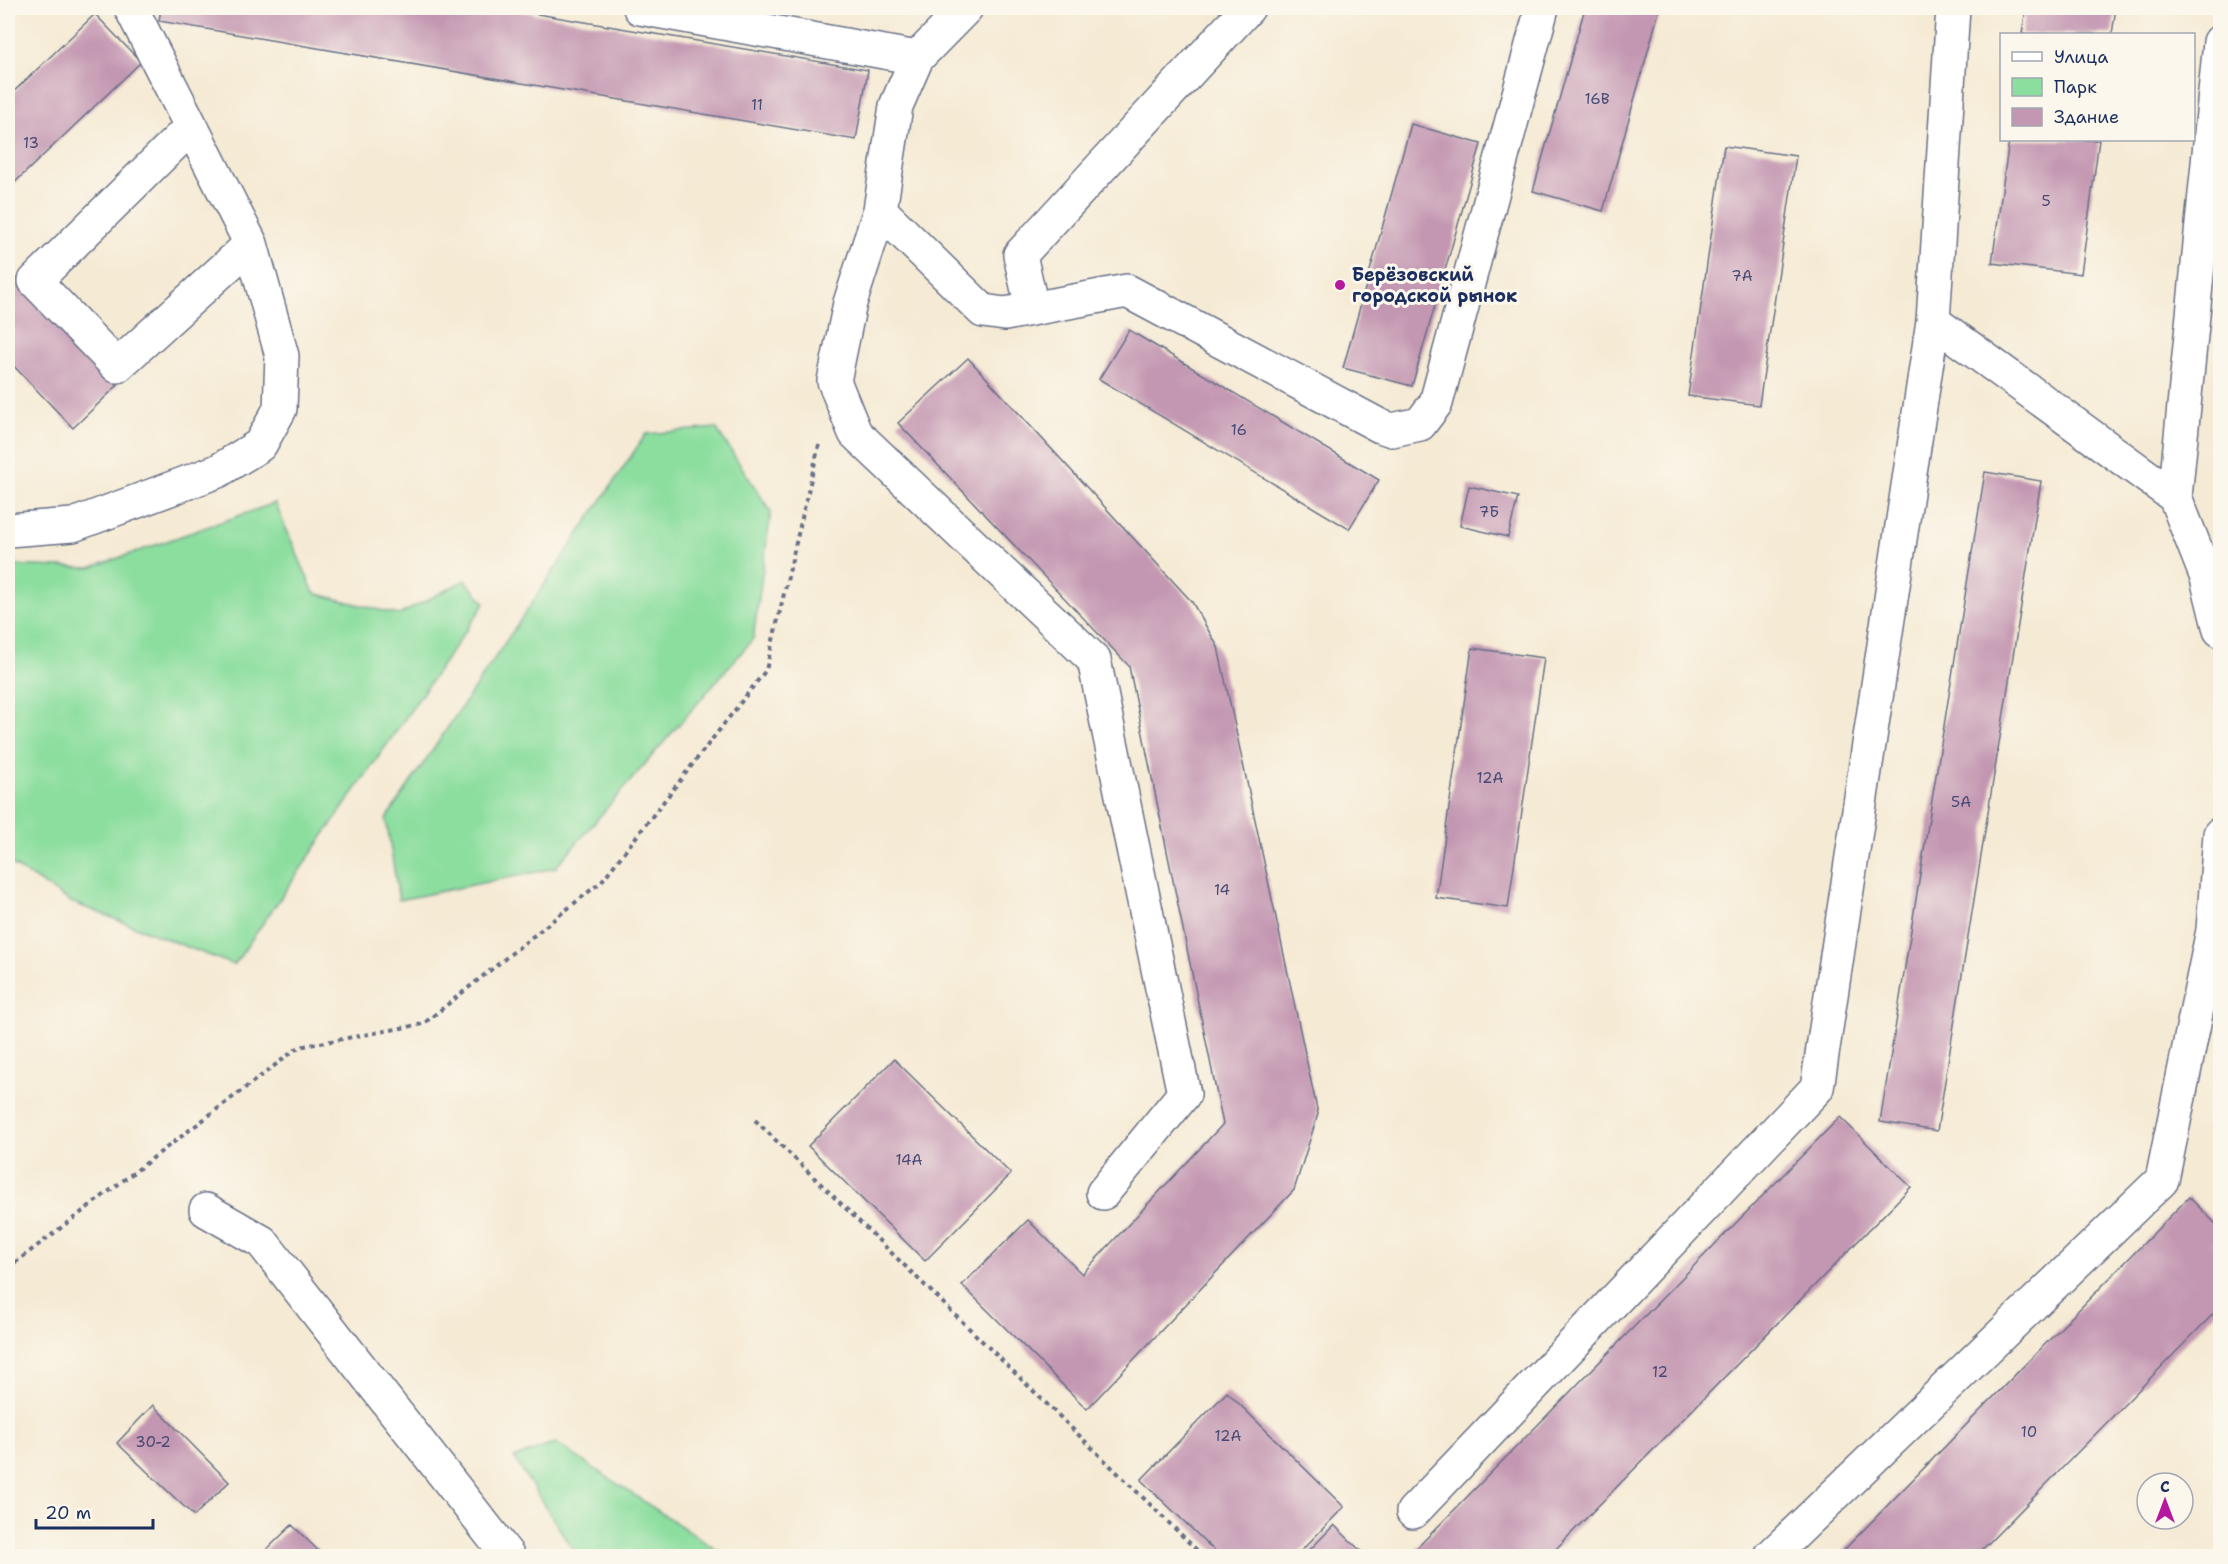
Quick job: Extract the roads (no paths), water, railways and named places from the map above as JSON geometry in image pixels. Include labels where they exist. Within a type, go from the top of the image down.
[{"type":"lane","points":[[8,530],[73,525],[218,471],[260,445],[280,409],[282,356],[251,244],[131,8]]},
{"type":"lane","points":[[640,8],[916,58]]},
{"type":"lane","points":[[966,8],[916,58],[896,106],[880,210],[850,303],[834,381],[855,434],[1094,660],[1184,1094],[1104,1193]]},
{"type":"lane","points":[[1032,308],[1020,255],[1248,8]]},
{"type":"lane","points":[[880,210],[982,311],[1005,314],[1127,291],[1380,426],[1392,430],[1420,424],[1436,404],[1542,8]]},
{"type":"lane","points":[[1413,1512],[1817,1088],[1933,321],[1953,8]]},
{"type":"lane","points":[[2220,42],[2175,497],[2207,578],[2220,630]]},
{"type":"lane","points":[[190,128],[35,281],[117,366],[251,244]]},
{"type":"lane","points":[[1933,321],[2175,497]]},
{"type":"lane","points":[[1772,1557],[2162,1180],[2213,930],[2220,834]]},
{"type":"lane","points":[[206,1210],[262,1242],[508,1557]]},
{"type":"place","name":"Берёзовский городской рынок","points":[[1340,285]]}]
